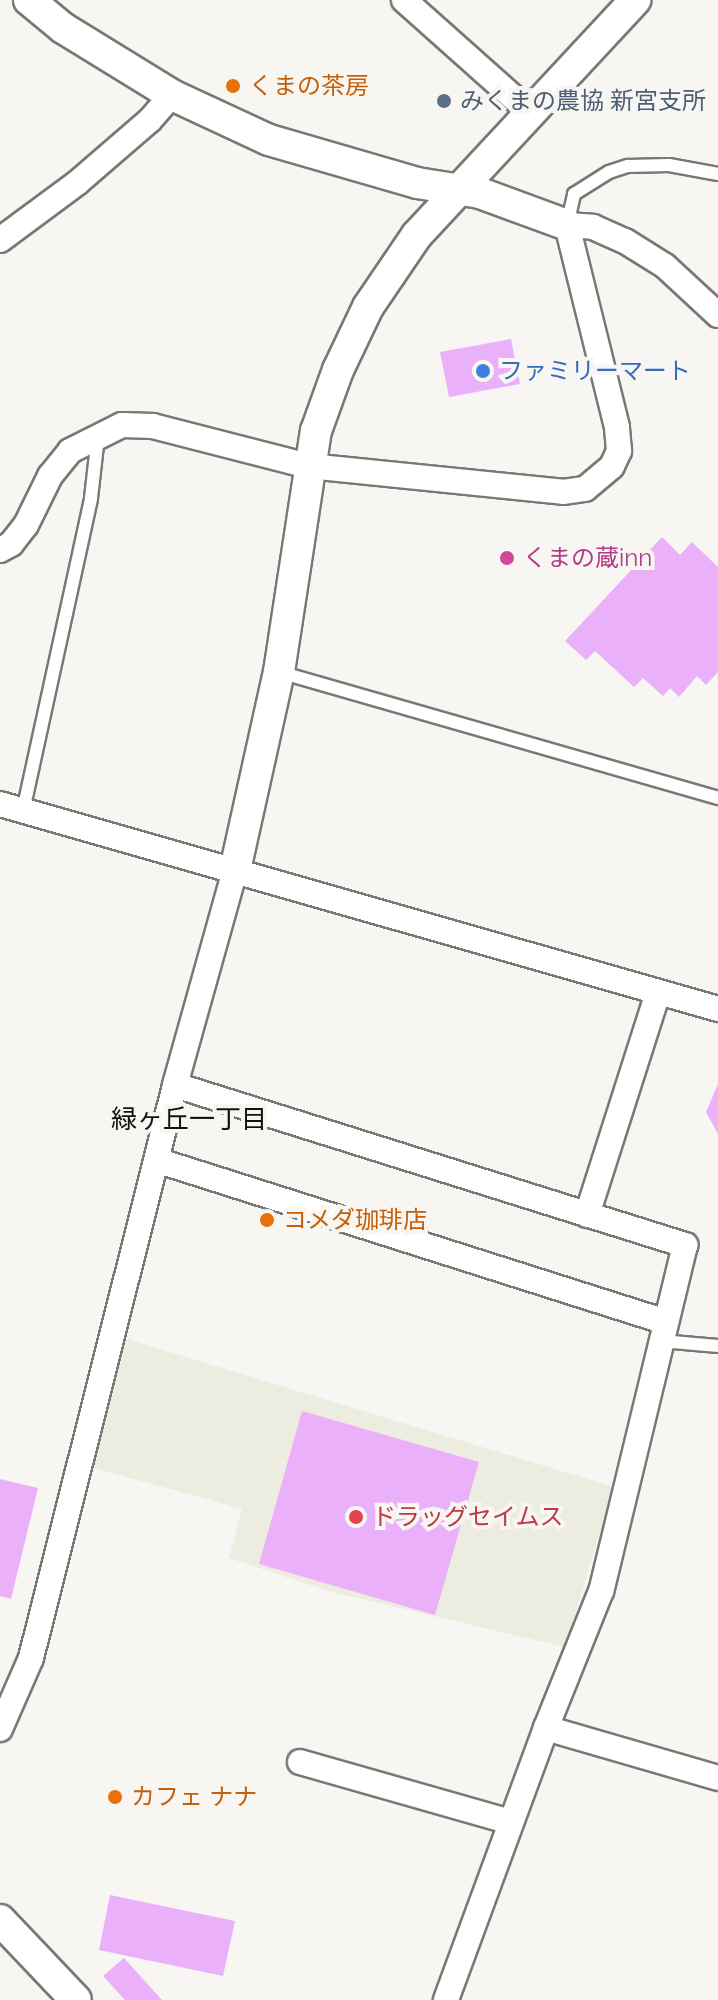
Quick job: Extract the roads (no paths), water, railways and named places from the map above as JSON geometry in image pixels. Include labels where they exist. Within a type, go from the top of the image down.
[{"type":"street","points":[[29,0],[63,28],[172,95],[269,140],[417,183],[495,197],[567,225],[593,227],[625,241],[665,266],[718,315]]},
{"type":"street","points":[[404,0],[532,114]]},
{"type":"street","points":[[0,1729],[31,1658],[175,1085],[235,870],[279,672],[316,431],[338,370],[368,307],[417,235],[635,0]]},
{"type":"street","points":[[0,240],[77,183],[150,120],[172,95]]},
{"type":"street","points":[[0,550],[11,544],[26,525],[60,463],[70,451],[98,434],[122,425],[153,426],[309,466],[563,492],[585,489],[612,466],[619,451],[617,427],[567,225]]},
{"type":"street","points":[[12,808],[718,1009]]},
{"type":"street","points":[[587,1215],[658,992]]},
{"type":"street","points":[[175,1085],[685,1245],[601,1591],[510,1822],[446,2000]]},
{"type":"street","points":[[156,1160],[664,1332]]},
{"type":"street","points":[[546,1728],[718,1778]]},
{"type":"street","points":[[300,1762],[510,1822]]},
{"type":"street","points":[[0,1920],[76,2000]]},
{"type":"lane","points":[[567,225],[569,205],[574,194],[609,172],[628,166],[669,165],[718,174]]},
{"type":"lane","points":[[12,808],[91,498],[98,434]]},
{"type":"lane","points":[[279,672],[718,798]]},
{"type":"lane","points":[[664,1332],[718,1346]]},
{"type":"place","name":"くまの茶房","points":[[233,86]]},
{"type":"place","name":"みくまの農協 新宮支所","points":[[444,101]]},
{"type":"place","name":"ファミリーマート","points":[[483,371]]},
{"type":"place","name":"くまの蔵inn","points":[[507,558]]},
{"type":"place","name":"コメダ珈琲店","points":[[267,1220]]},
{"type":"place","name":"ドラッグセイムス","points":[[356,1517]]},
{"type":"place","name":"カフェ ナナ","points":[[115,1797]]},
{"type":"district","name":"緑ヶ丘一丁目","points":[[189,1120]]}]
